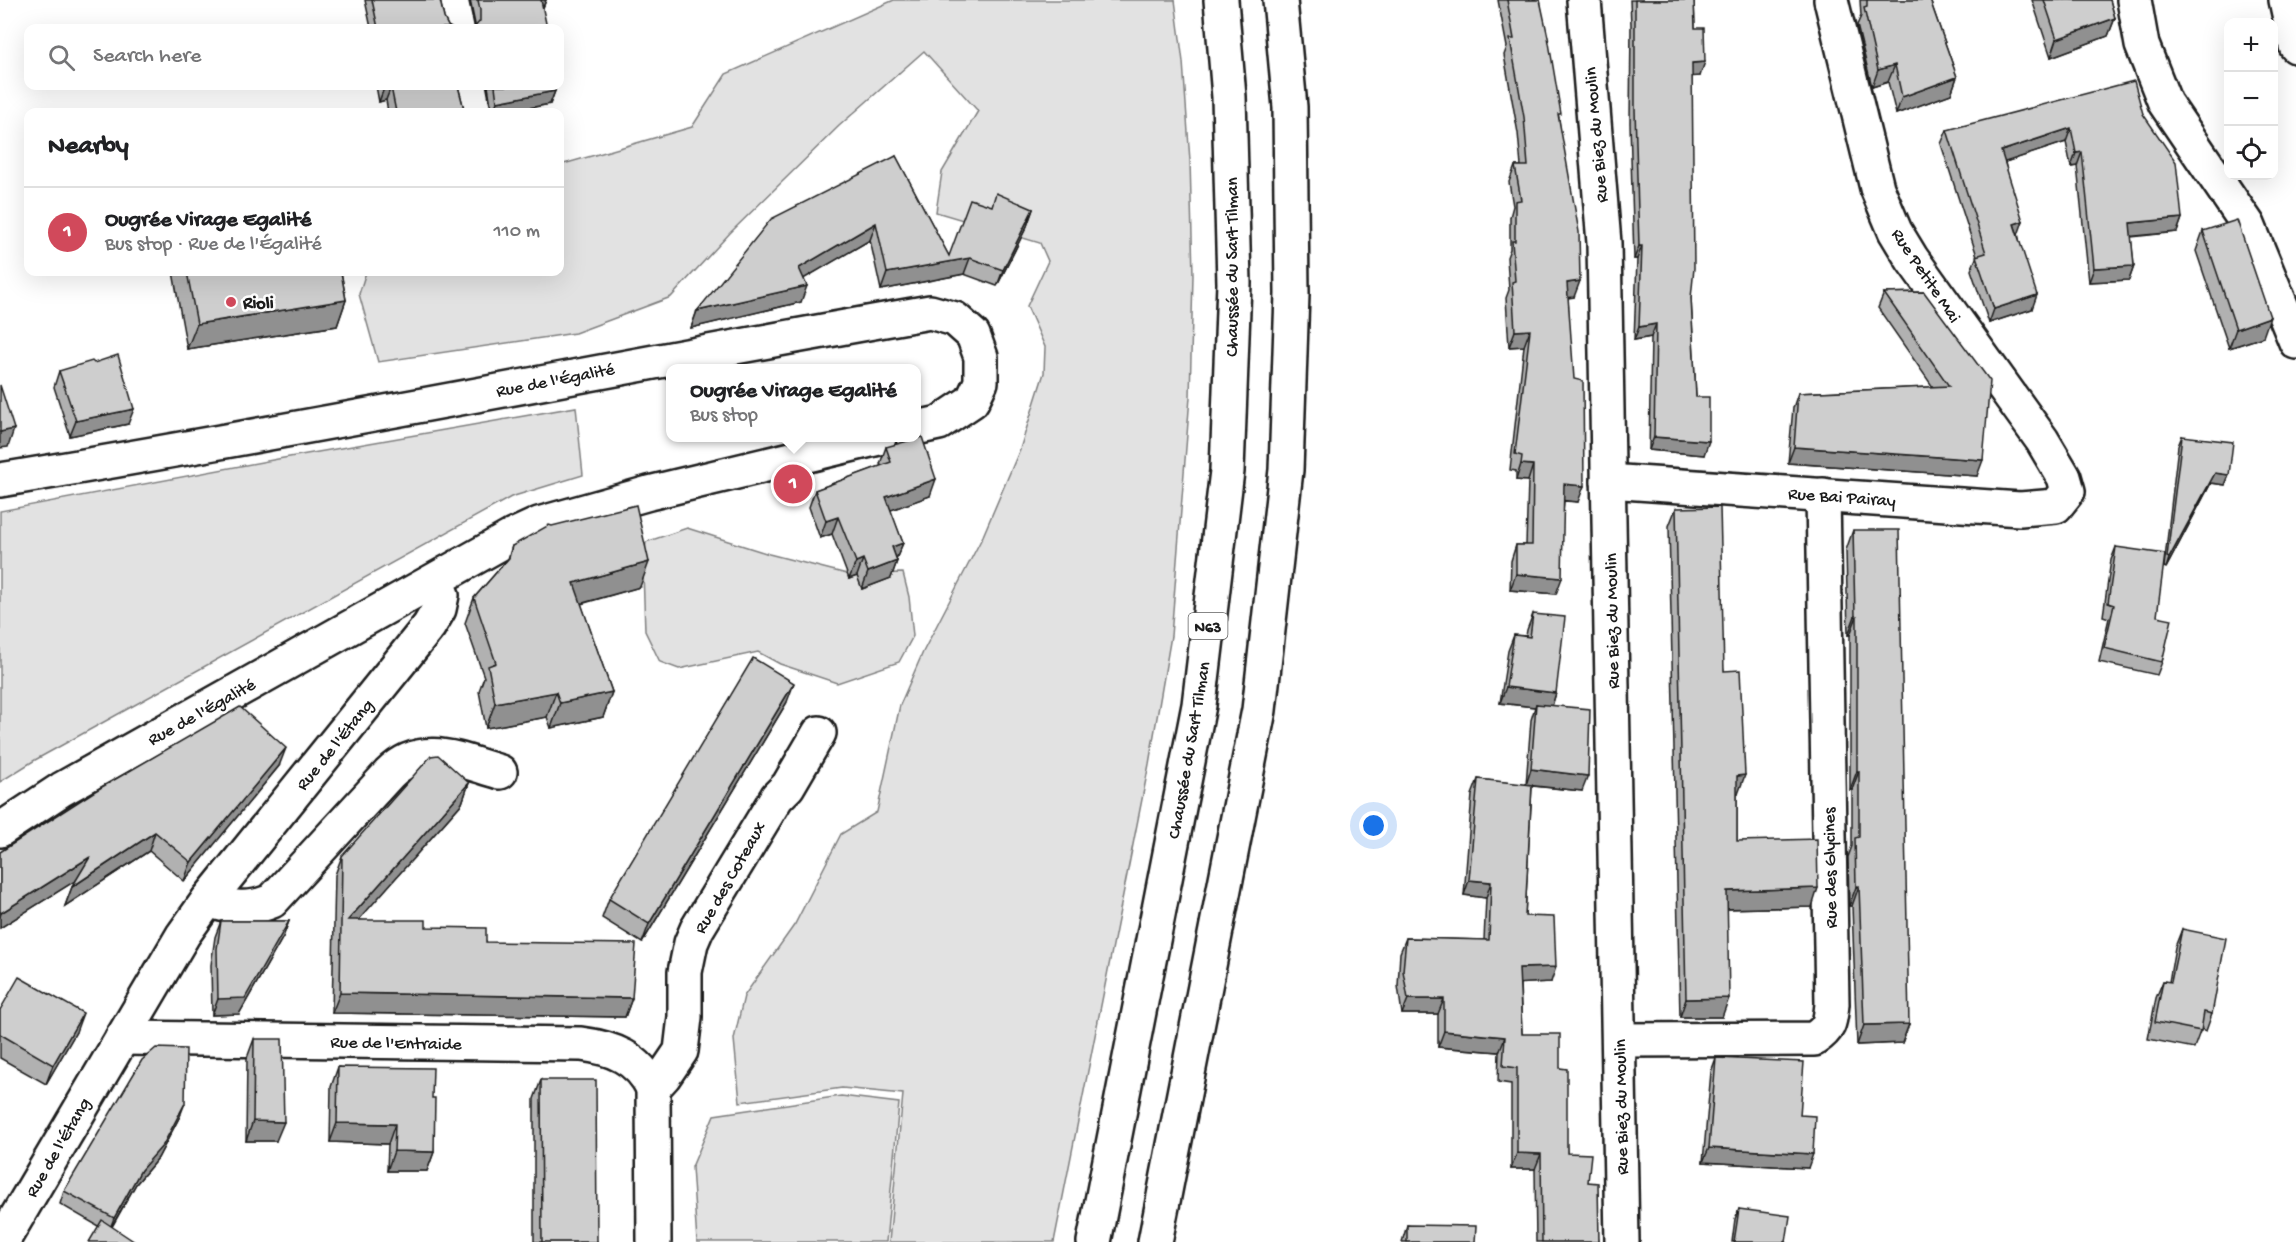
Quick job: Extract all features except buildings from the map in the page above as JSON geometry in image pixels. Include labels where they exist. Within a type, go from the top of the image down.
[{"type":"main road","points":[[451,0],[456,24]]},
{"type":"main road","name":"Chaussée du Sart Tilman","points":[[1094,1242],[1199,705],[1227,471],[1234,283],[1229,97],[1221,0]]},
{"type":"main road","points":[[1155,1242],[1259,710],[1286,470],[1292,294],[1291,177],[1290,107],[1280,0]]},
{"type":"main road","name":"Rue Biez du Moulin","points":[[1584,0],[1604,243],[1622,1242]]},
{"type":"main road","name":"Rue Petite Mai","points":[[1831,0],[1874,177],[1885,209],[1912,259],[2057,463],[2068,491]]},
{"type":"main road","points":[[2134,0],[2142,45],[2165,103],[2248,225],[2296,342]]},
{"type":"main road","points":[[2286,0],[2296,46]]},
{"type":"main road","points":[[470,90],[473,108]]},
{"type":"main road","name":"Rue de l'Égalité","points":[[0,480],[109,463],[650,361],[930,312],[955,319],[973,335],[981,357],[981,382],[972,401],[939,423],[921,427]]},
{"type":"main road","name":"Rue de l'Égalité","points":[[0,830],[62,789],[513,536],[539,524],[649,493],[862,442]]},
{"type":"main road","name":"Rue Bai Pairay","points":[[1608,481],[2020,509],[2056,506],[2068,491]]},
{"type":"main road","name":"Rue des Glycines","points":[[1619,1040],[1814,1039],[1826,1030],[1831,1019],[1823,495]]},
{"type":"main road","name":"Rue de l'Étang","points":[[2,1242],[183,935],[208,900],[429,626],[439,609],[442,595],[435,581]]},
{"type":"main road","name":"Rue des Coteaux","points":[[652,1088],[664,1076],[681,1051],[685,1017],[686,966],[697,929],[777,797],[788,786],[819,733]]},
{"type":"main road","points":[[208,900],[237,909],[249,909],[272,902],[389,774],[408,759],[417,756],[442,756],[500,772]]},
{"type":"main road","name":"Rue de l'Entraide","points":[[122,1038],[581,1044],[602,1047],[619,1053],[636,1064],[648,1078],[652,1088]]},
{"type":"main road","points":[[652,1088],[654,1242]]},
{"type":"shaded area","points":[[894,0],[1175,0],[1183,62],[1190,161],[1193,275],[1190,397],[1171,636],[1149,764],[1054,1242],[889,1242],[903,1094],[842,1088],[740,1102],[734,1039],[744,996],[795,924],[841,834],[877,812],[900,705],[923,652],[983,536],[1020,449],[1044,373],[1045,347],[1027,306],[1048,261],[1040,243],[936,212],[942,172],[978,111],[924,51],[839,126],[730,233],[671,297],[575,333],[378,362],[359,294],[365,276],[564,276],[564,164],[692,127],[726,74]]},
{"type":"shaded area","points":[[576,407],[583,475],[511,497],[35,760],[0,782],[0,511]]},
{"type":"shaded area","points":[[687,528],[769,554],[847,574],[903,573],[909,597],[913,636],[899,662],[837,683],[780,664],[758,652],[679,669],[660,662],[645,631],[643,570],[646,542]]},
{"type":"shaded area","points":[[841,1096],[899,1103],[886,1242],[697,1242],[692,1167],[714,1115]]},
{"type":"place","name":"Rioli","points":[[231,302]]},
{"type":"place","name":"Ougrée Virage Egalité","points":[[793,484]]}]
